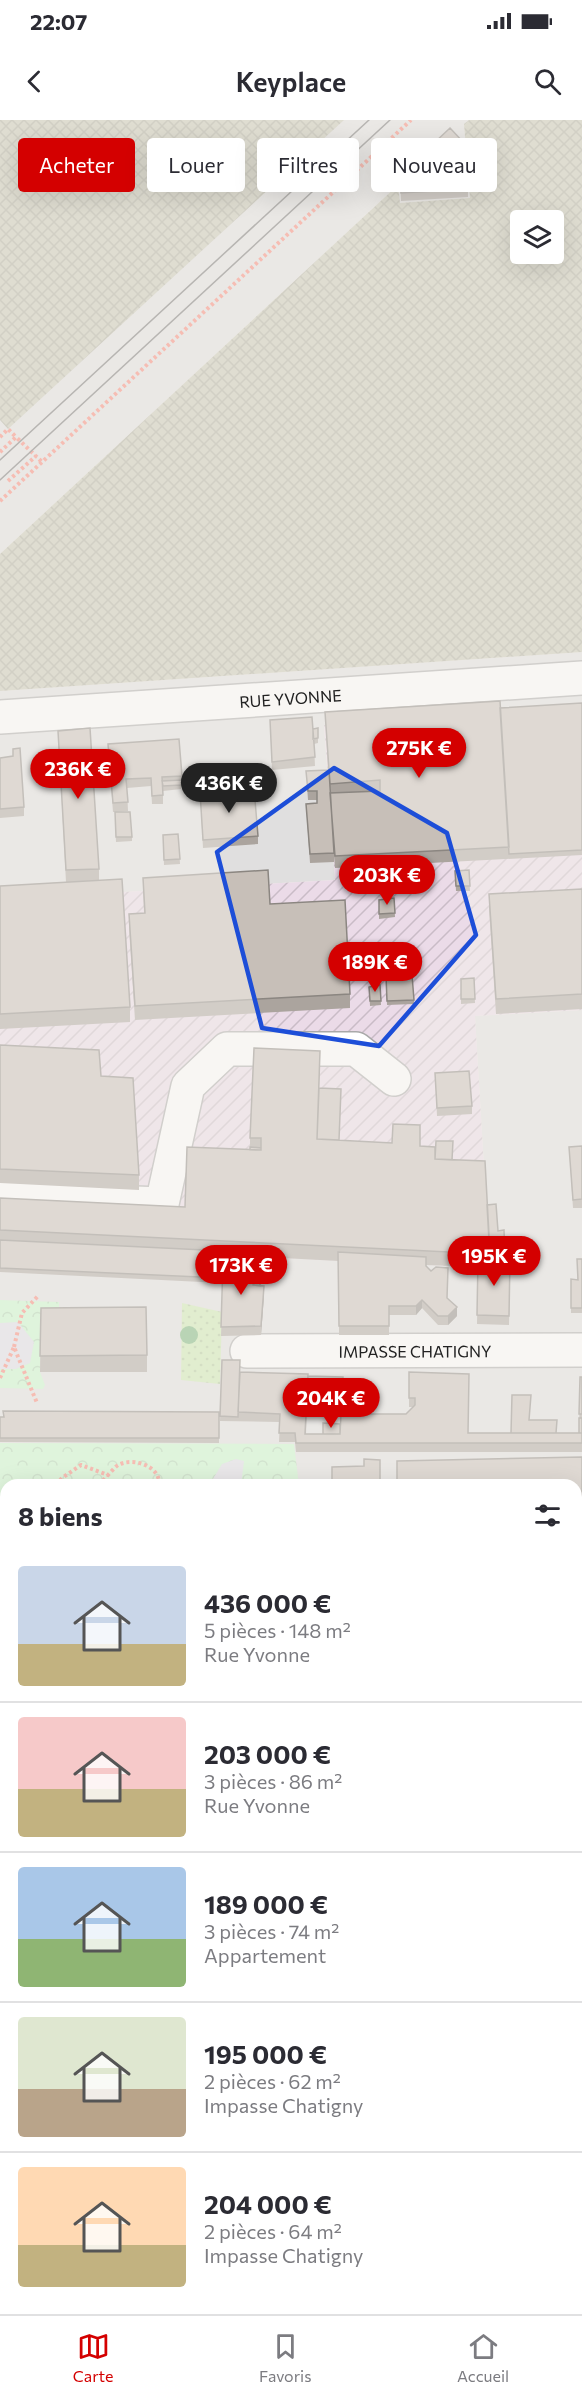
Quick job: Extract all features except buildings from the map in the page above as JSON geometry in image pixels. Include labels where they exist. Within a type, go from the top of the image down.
[{"type":"street","name":"RUE YVONNE","points":[[0,717],[582,678]]},
{"type":"street","points":[[0,1198],[162,1204],[188,1086],[227,1048],[356,1049],[394,1079]]},
{"type":"street","name":"IMPASSE CHATIGNY","points":[[247,1351],[582,1350]]},
{"type":"path","points":[[0,501],[411,120]]},
{"type":"path","points":[[0,437],[9,429],[42,462]]},
{"type":"path","points":[[0,452],[16,436]]},
{"type":"path","points":[[8,482],[36,456]]},
{"type":"path","points":[[0,1378],[14,1347],[22,1313],[39,1295]]},
{"type":"path","points":[[14,1347],[37,1403]]},
{"type":"path","points":[[104,1479],[119,1465],[138,1462],[153,1470],[159,1479]]},
{"type":"path","points":[[61,1479],[81,1465],[108,1475]]},
{"type":"highlighted area","points":[[334,768],[447,833],[476,935],[379,1046],[262,1028],[217,852]]},
{"type":"shaded area","points":[[0,120],[469,120],[464,124],[465,138],[371,138],[371,192],[391,192],[0,554]]},
{"type":"shaded area","points":[[0,120],[344,120],[324,138],[257,138],[257,192],[266,192],[8,429],[0,420]]},
{"type":"shaded area","points":[[469,120],[582,120],[582,652],[0,691],[0,554],[390,192],[399,192],[400,203],[470,198],[470,192],[497,192],[497,138],[465,138],[464,124]]},
{"type":"shaded area","points":[[398,192],[470,192],[470,198],[399,203]]},
{"type":"shaded area","points":[[582,652],[582,707],[324,725],[335,880],[0,899],[0,691]]},
{"type":"shaded area","points":[[582,707],[582,1010],[475,1016],[490,1268],[0,1244],[0,899],[335,880],[324,725]]},
{"type":"shaded area","points":[[582,1010],[582,1479],[0,1479],[0,1244],[490,1267],[475,1016]]},
{"type":"shaded area","points":[[18,1322],[34,1342],[30,1363],[16,1369],[0,1369],[0,1323]]},
{"type":"shaded area","points":[[236,1459],[244,1461],[242,1479],[213,1479],[222,1464]]},
{"type":"green space","points":[[0,1300],[59,1302],[59,1323],[41,1325],[40,1372],[45,1385],[43,1389],[0,1388]]},
{"type":"green space","points":[[182,1303],[222,1312],[220,1384],[181,1380]]},
{"type":"green space","points":[[0,1443],[294,1444],[298,1479],[0,1479]]},
{"type":"tram line","points":[[0,460],[369,120]]},
{"type":"tram line","points":[[0,480],[390,120]]}]
